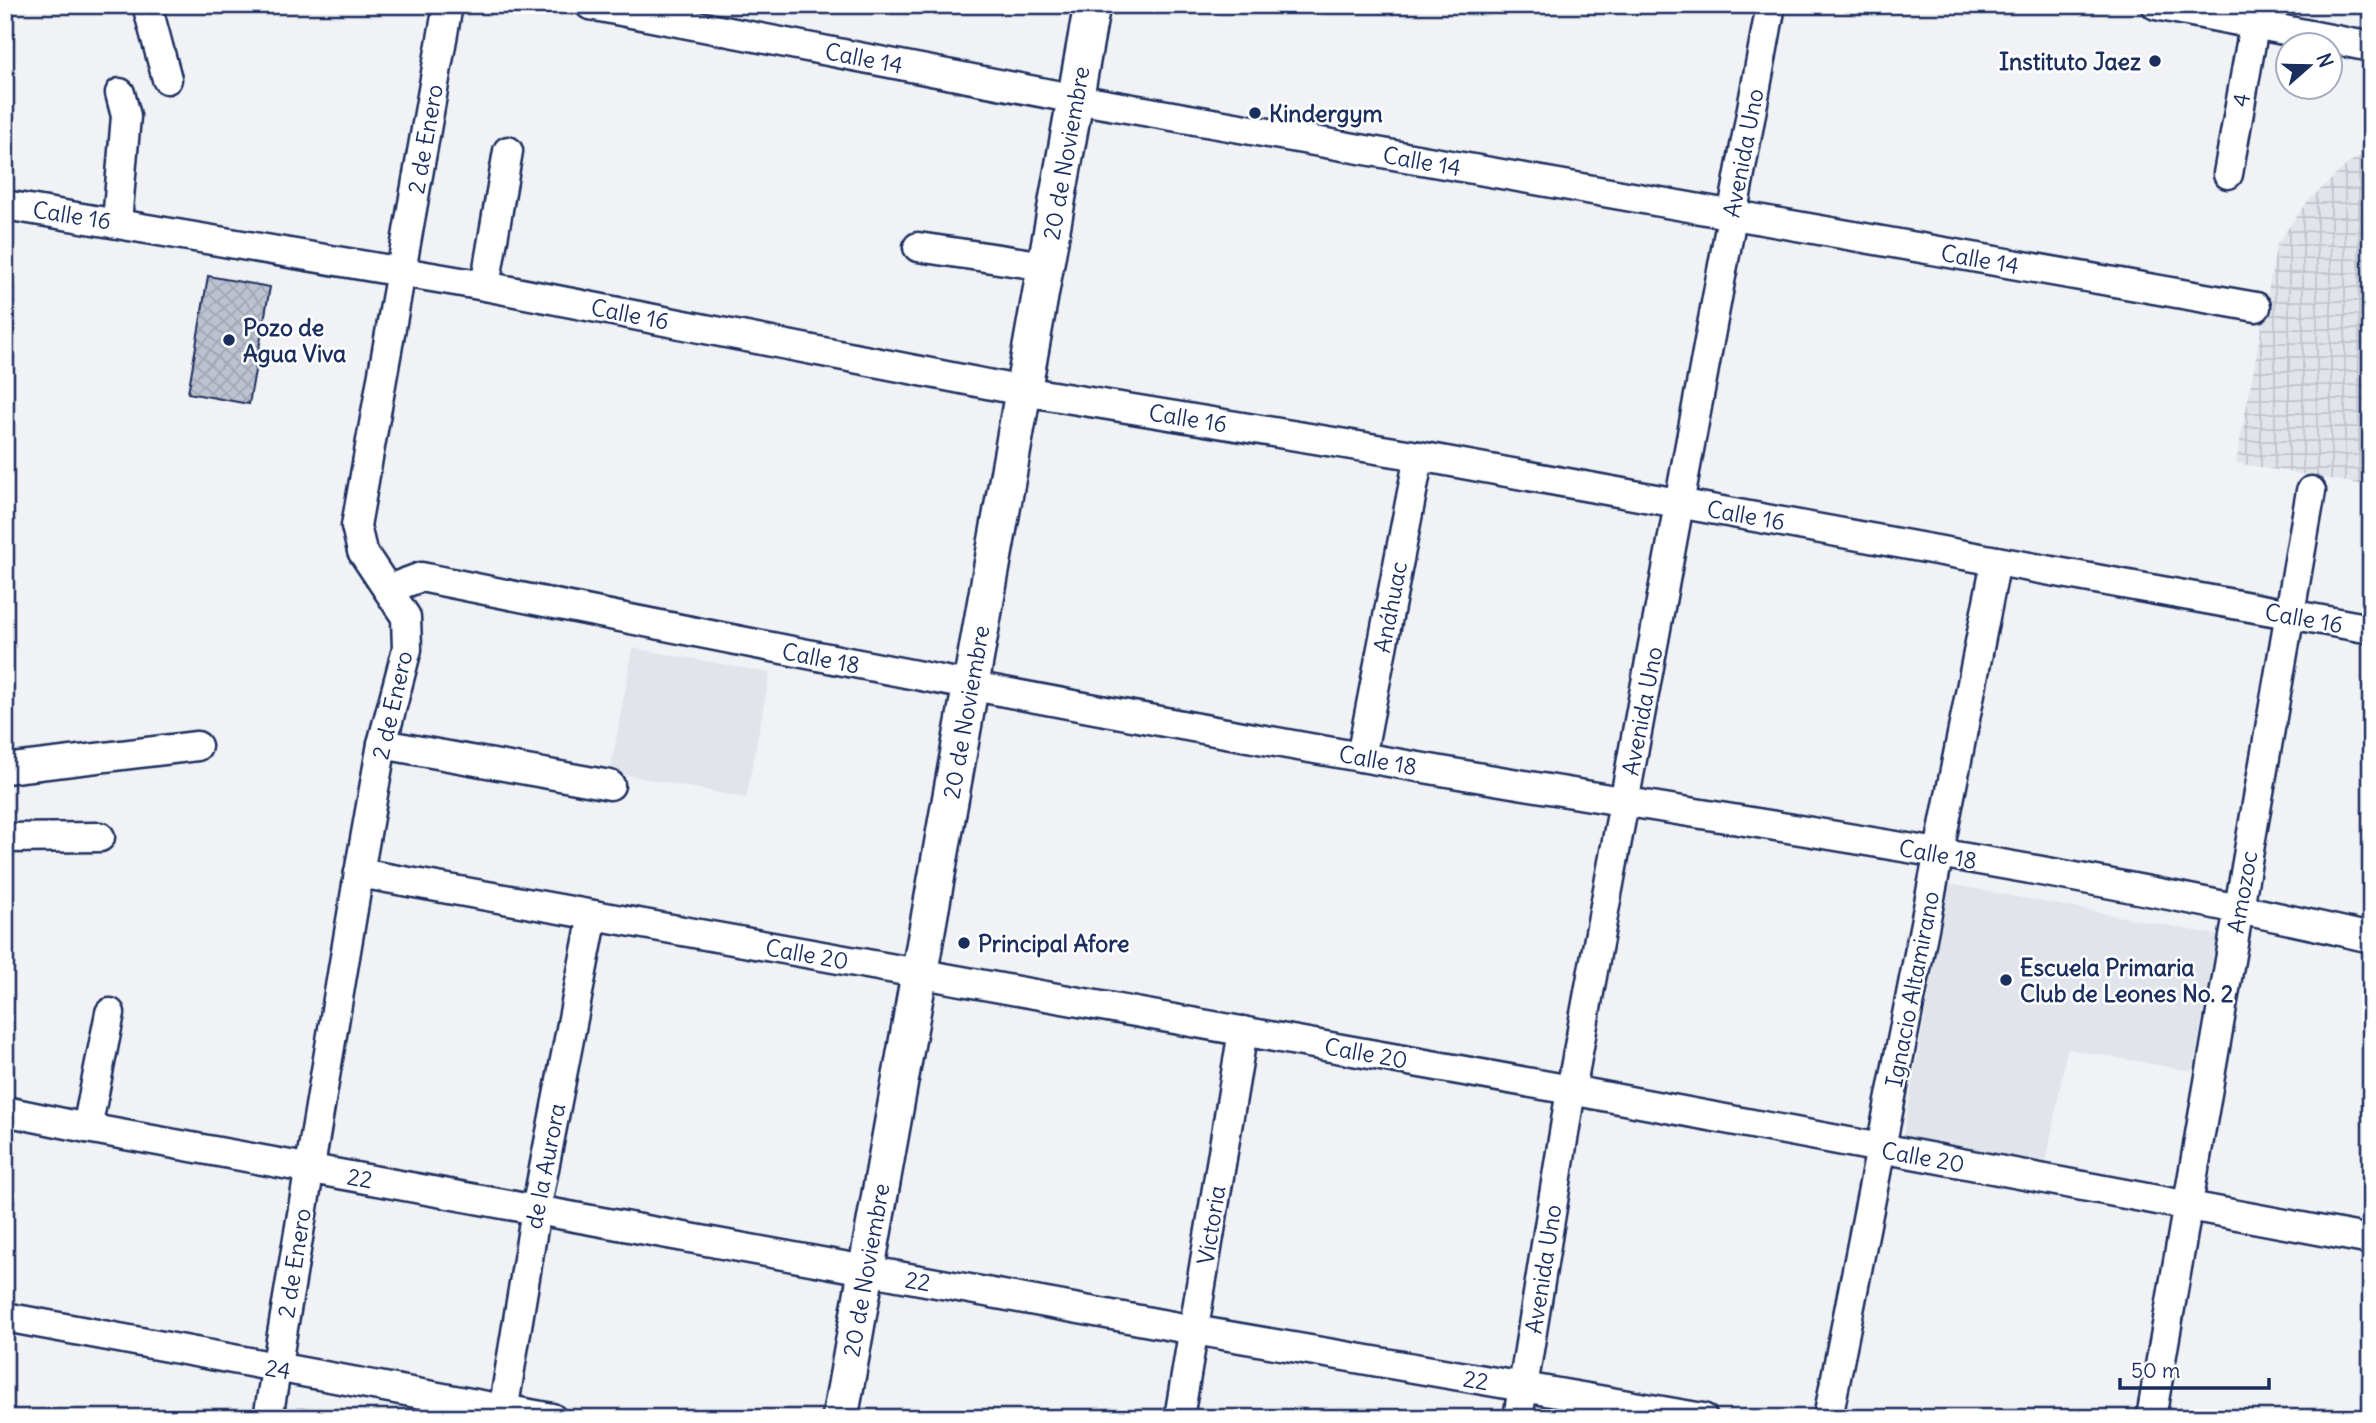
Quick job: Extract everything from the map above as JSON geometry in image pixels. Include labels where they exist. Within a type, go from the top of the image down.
[{"type":"main road","name":"20 de Noviembre","points":[[840,1418],[1092,5]]},
{"type":"street","points":[[147,5],[167,79]]},
{"type":"street","name":"2 de Enero","points":[[268,1418],[359,873],[383,744],[407,649],[406,617],[362,551],[356,526],[448,5]]},
{"type":"street","name":"Calle 14","points":[[590,5],[1076,99],[2256,307]]},
{"type":"street","name":"Avenida Uno","points":[[1518,1418],[1571,1090],[1771,5]]},
{"type":"street","points":[[2156,5],[2371,47]]},
{"type":"street","name":"4","points":[[2228,174],[2254,26]]},
{"type":"street","points":[[117,222],[126,116],[120,93]]},
{"type":"street","points":[[485,286],[508,151]]},
{"type":"street","name":"Calle 16","points":[[5,205],[402,271],[1023,391],[1419,456],[2371,629]]},
{"type":"street","points":[[918,247],[1046,266]]},
{"type":"street","name":"Anáhuac","points":[[1362,757],[1419,456]]},
{"type":"street","name":"Amozoc","points":[[2151,1418],[2311,491]]},
{"type":"street","name":"Ignacio Altamirano","points":[[1828,1418],[1996,561]]},
{"type":"street","name":"Calle 18","points":[[389,589],[421,577],[970,688],[1937,853],[2239,908],[2371,939]]},
{"type":"street","points":[[383,744],[610,785]]},
{"type":"street","points":[[5,769],[197,746]]},
{"type":"street","points":[[5,838],[100,837]]},
{"type":"street","name":"Calle 20","points":[[359,873],[1571,1090],[2371,1240]]},
{"type":"street","name":"de la Aurora","points":[[503,1413],[536,1210],[593,915]]},
{"type":"street","points":[[87,1128],[110,1013]]},
{"type":"street","name":"Victoria","points":[[1179,1418],[1242,1031]]},
{"type":"street","name":"22","points":[[5,1111],[866,1271],[1667,1415],[1703,1418]]},
{"type":"street","name":"24","points":[[5,1317],[503,1413],[552,1418]]},
{"type":"shaded area","points":[[2371,151],[2371,486],[2236,463],[2277,244],[2308,201],[2350,162]]},
{"type":"shaded area","points":[[633,648],[770,673],[746,798],[610,772]]},
{"type":"shaded area","name":"Escuela Primaria Club de Leones No. 2","points":[[1949,884],[2217,935],[2193,1071],[2067,1049],[2046,1163],[1903,1136]]},
{"type":"building","name":"Pozo de Agua Viva","points":[[208,276],[270,287],[249,404],[188,393]]},
{"type":"place","name":"Instituto Jaez","points":[[2155,61]]},
{"type":"place","name":"Kindergym","points":[[1255,113]]},
{"type":"place","name":"Pozo de Agua Viva","points":[[229,340]]},
{"type":"place","name":"Principal Afore","points":[[964,943]]},
{"type":"place","name":"Escuela Primaria Club de Leones No. 2","points":[[2006,980]]}]
